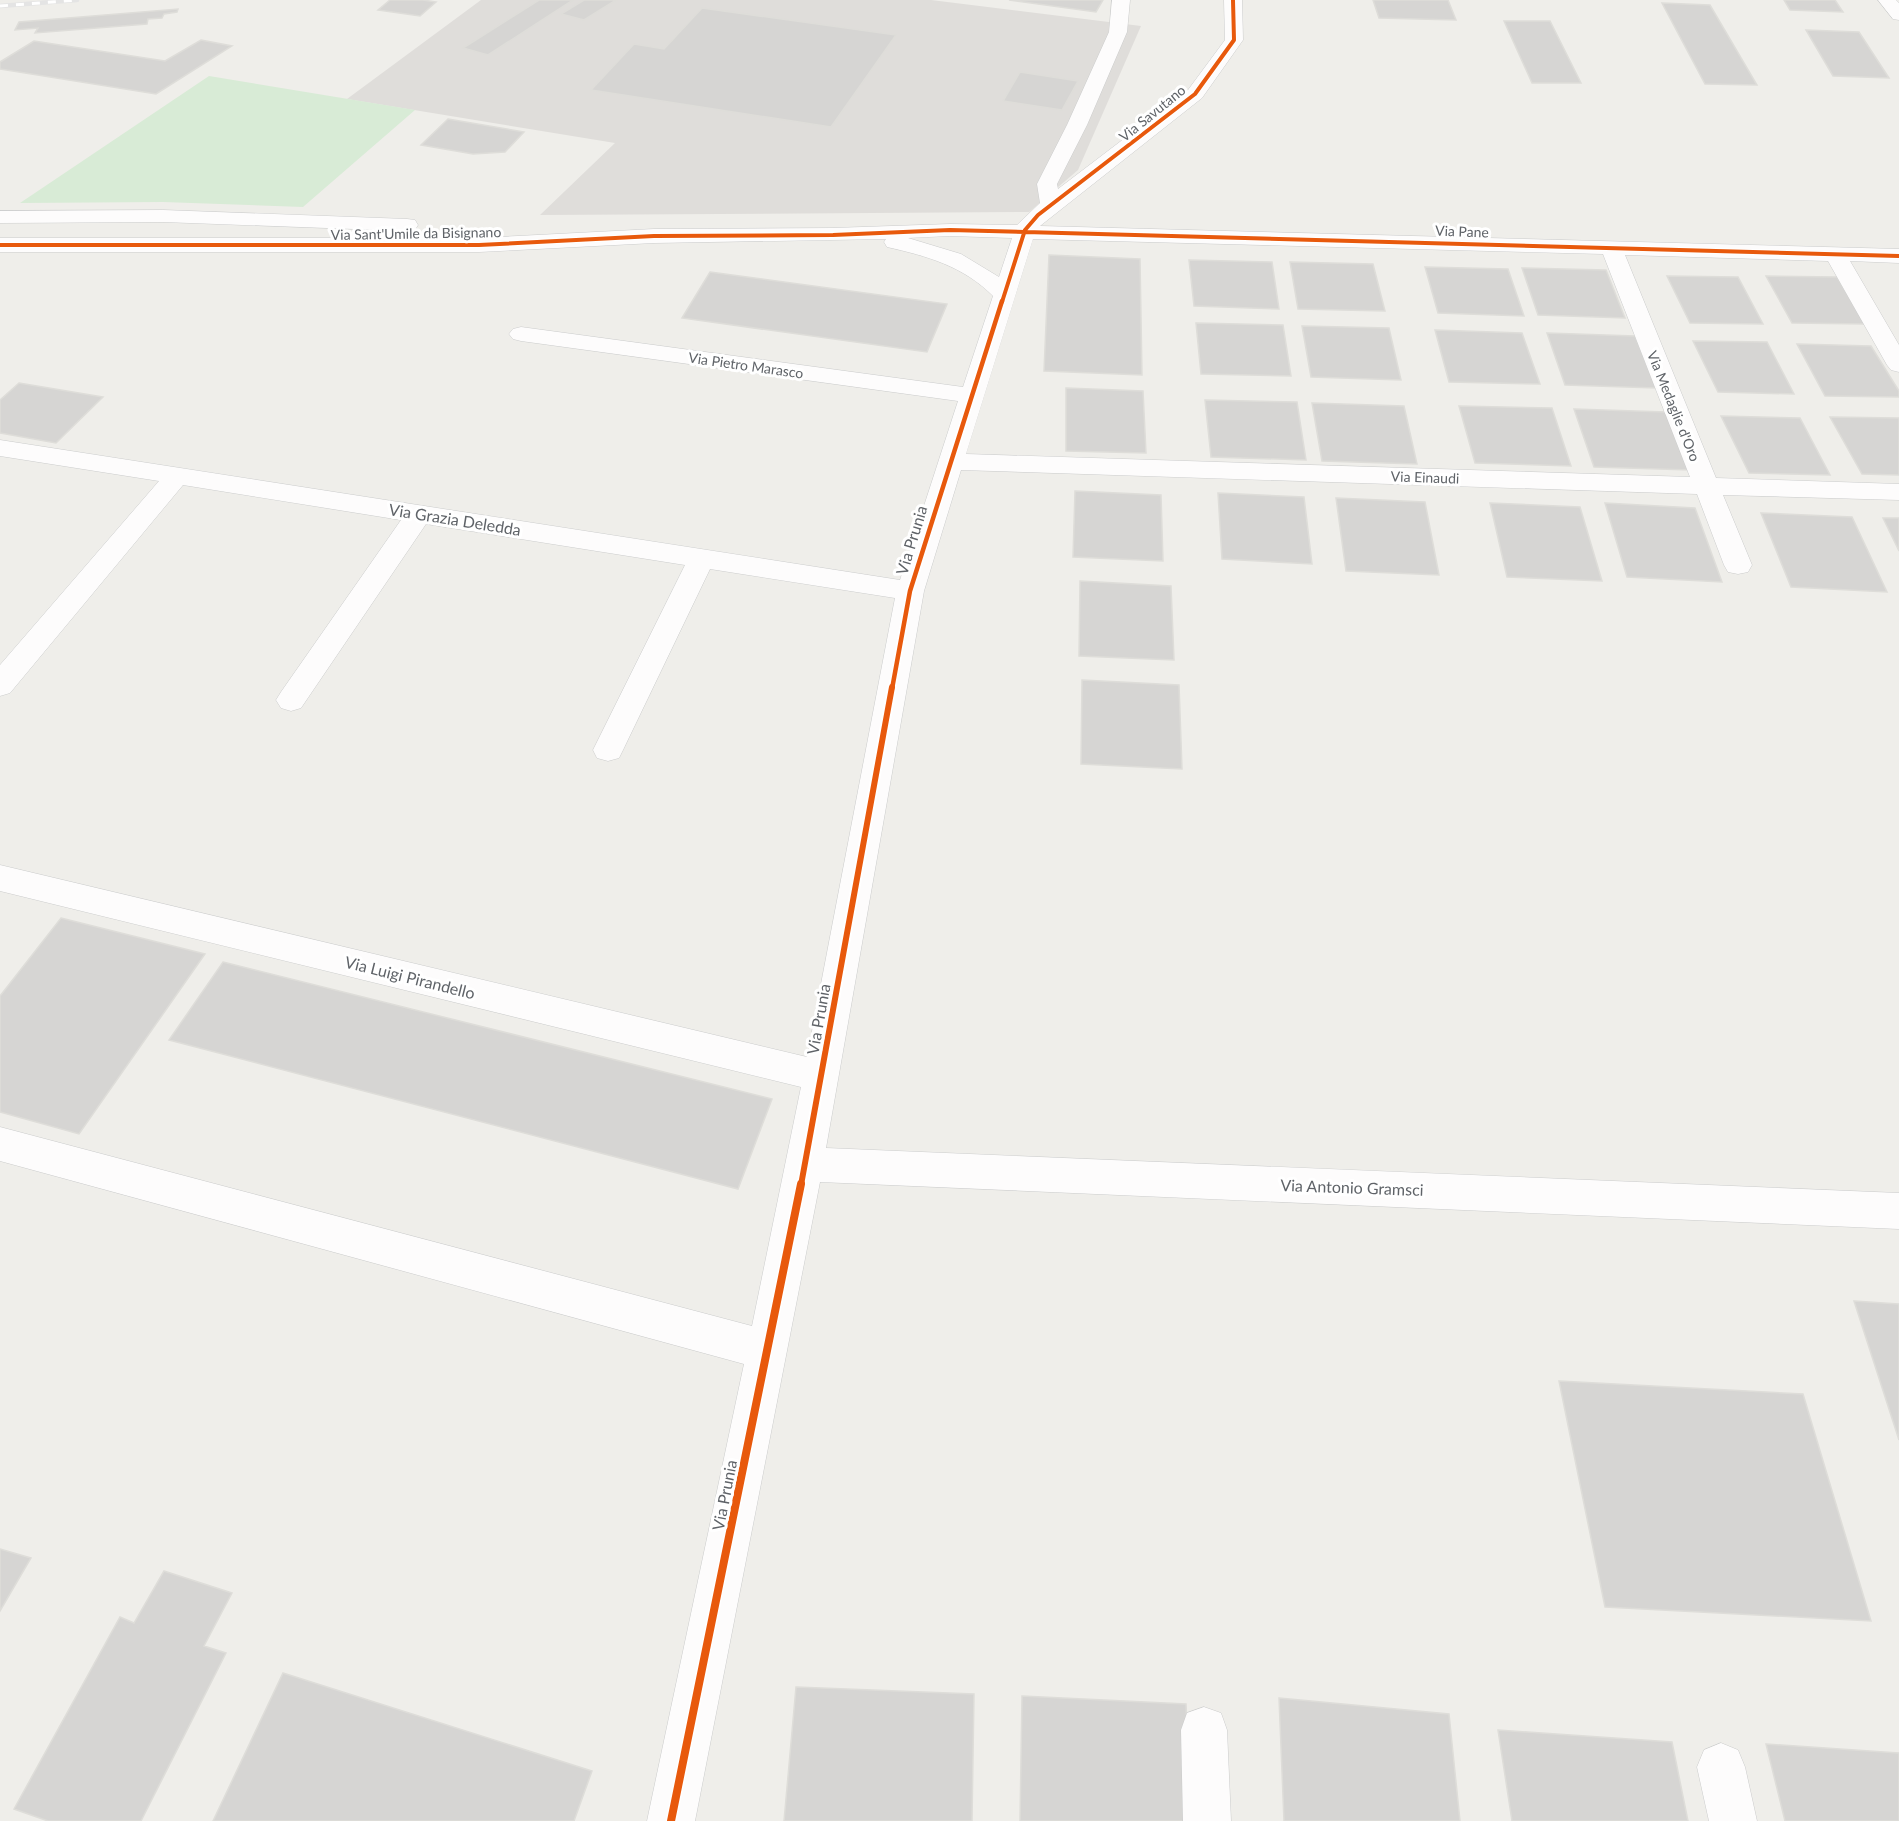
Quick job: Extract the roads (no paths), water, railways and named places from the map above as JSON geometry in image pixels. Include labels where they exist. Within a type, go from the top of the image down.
[{"type":"street","points":[[1051,206],[1047,184],[1077,125],[1118,32],[1121,0]]},
{"type":"street","name":"Via Savutano","points":[[1025,230],[1038,215],[1195,94],[1234,40],[1233,0]]},
{"type":"street","points":[[1887,0],[1899,15]]},
{"type":"street","points":[[1090,177],[1079,200],[1092,217],[1116,228],[1154,234]]},
{"type":"street","name":"Via Sant'Umile da Bisignano","points":[[0,217],[163,216],[654,236]]},
{"type":"street","name":"Via Pane","points":[[833,235],[950,230],[1025,230],[1899,256]]},
{"type":"street","name":"Via Prunia","points":[[672,1821],[805,1164],[910,591],[1003,293],[1025,230]]},
{"type":"street","points":[[833,235],[921,247],[979,271],[1003,293]]},
{"type":"street","name":"Via Sant'Umile da Bisignano","points":[[0,245],[436,246],[654,236],[833,235]]},
{"type":"street","name":"Via Medaglie d'Oro","points":[[1611,248],[1738,565]]},
{"type":"street","points":[[1835,254],[1899,365]]},
{"type":"street","name":"Via Pietro Marasco","points":[[521,334],[971,395]]},
{"type":"street","name":"Via Grazia Deledda","points":[[0,448],[910,591]]},
{"type":"street","name":"Via Einaudi","points":[[950,462],[1899,492]]},
{"type":"street","points":[[0,685],[177,476]]},
{"type":"street","points":[[291,700],[419,514]]},
{"type":"street","points":[[608,750],[702,558]]},
{"type":"street","name":"Via Luigi Pirandello","points":[[0,878],[821,1076]]},
{"type":"street","points":[[0,1144],[767,1350]]},
{"type":"street","name":"Via Antonio Gramsci","points":[[805,1164],[1899,1211]]},
{"type":"street","points":[[1204,1730],[1207,1821]]},
{"type":"street","points":[[1721,1767],[1733,1821]]},
{"type":"railway","points":[[0,6],[77,0]]}]
